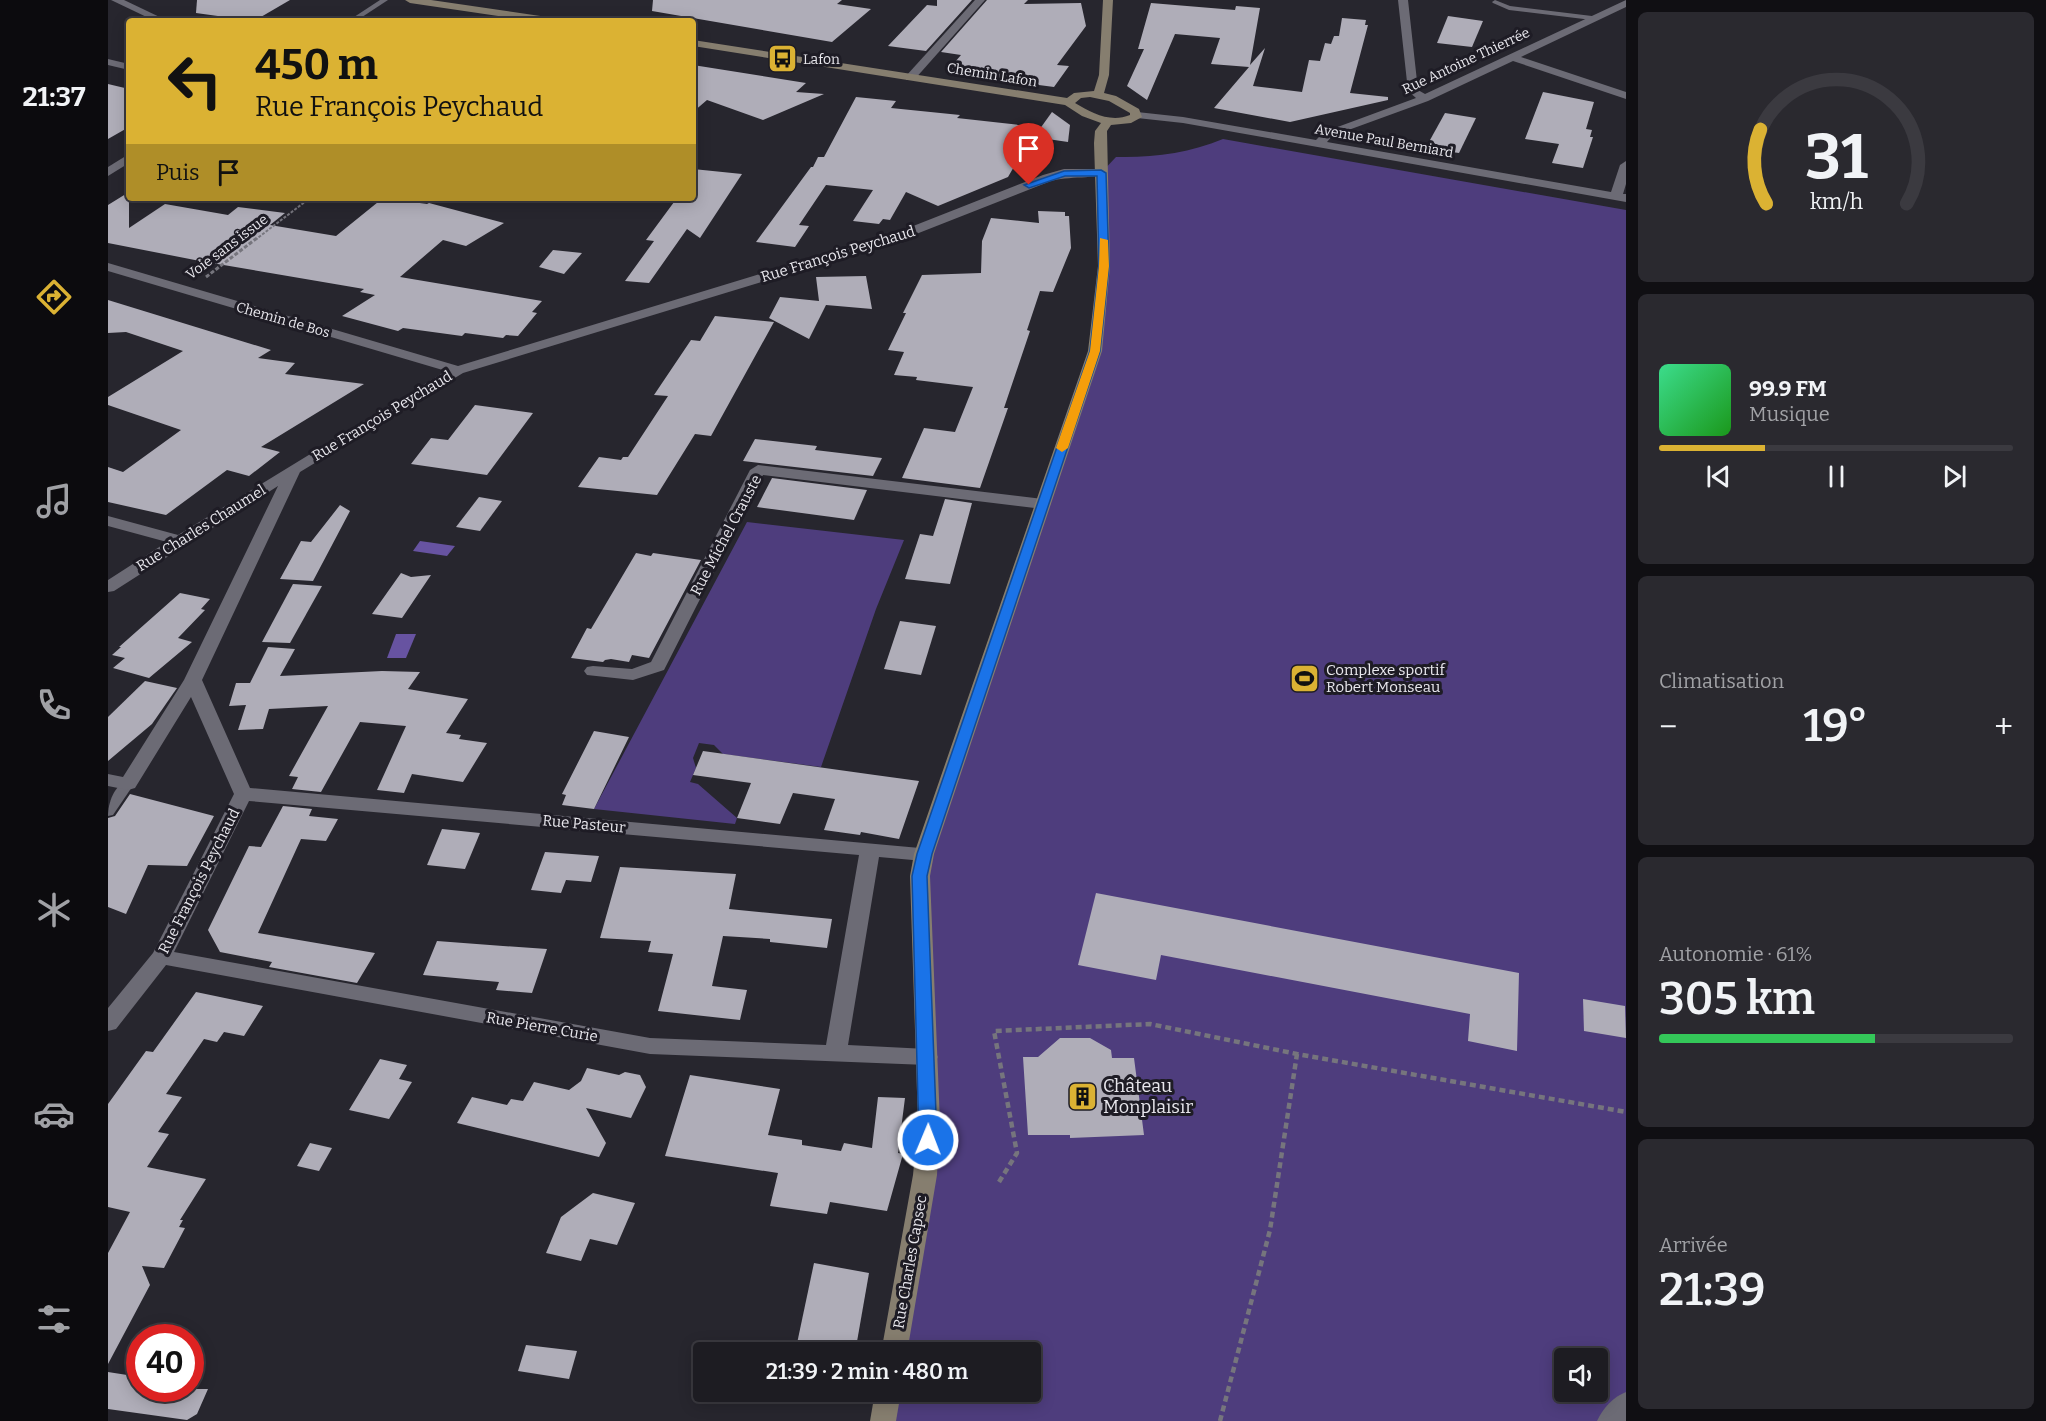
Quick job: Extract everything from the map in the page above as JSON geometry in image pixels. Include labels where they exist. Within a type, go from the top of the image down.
[{"type":"street","points":[[116,0],[156,18]]},
{"type":"street","points":[[410,0],[533,18]]},
{"type":"street","name":"Chemin Lafon","points":[[910,78],[980,0]]},
{"type":"street","points":[[1098,94],[1104,75],[1108,0]]},
{"type":"street","points":[[1403,0],[1413,91],[1424,99]]},
{"type":"street","name":"Rue Antoine Thierrée","points":[[1318,144],[1328,134],[1424,99],[1626,3]]},
{"type":"street","name":"Chemin Lafon","points":[[696,43],[1069,102]]},
{"type":"street","points":[[1512,57],[1626,96]]},
{"type":"street","points":[[108,62],[126,66]]},
{"type":"street","points":[[1098,94],[1131,108],[1137,115],[1130,120],[1107,122],[1076,109],[1069,102],[1078,95],[1098,94]]},
{"type":"street","name":"Avenue Paul Berniard","points":[[1137,115],[1183,120],[1621,197]]},
{"type":"street","name":"Rue Charles Capsec","points":[[896,1342],[925,1175],[929,1123],[920,876],[924,854],[1095,351],[1104,266],[1101,131],[1107,122]]},
{"type":"street","points":[[108,172],[126,160]]},
{"type":"street","points":[[1621,197],[1626,165]]},
{"type":"street","name":"Rue François Peychaud","points":[[294,469],[458,370],[902,235],[1047,178],[1064,173],[1101,173]]},
{"type":"street","name":"Chemin de Bos","points":[[108,267],[186,292],[458,370]]},
{"type":"street","points":[[108,780],[128,784],[193,680],[294,469]]},
{"type":"street","name":"Rue Charles Chaumel","points":[[108,587],[294,469]]},
{"type":"street","name":"Rue Michel Crauste","points":[[593,671],[633,675],[658,666],[758,470],[1043,504]]},
{"type":"street","points":[[108,521],[181,541]]},
{"type":"street","name":"Rue François Peychaud","points":[[108,1023],[161,957],[243,794],[193,680]]},
{"type":"street","name":"Rue Pasteur","points":[[243,794],[924,854]]},
{"type":"street","points":[[836,1052],[870,849]]},
{"type":"street","name":"Rue Pierre Curie","points":[[161,957],[650,1046],[927,1057]]},
{"type":"street","points":[[883,1421],[886,1402]]},
{"type":"street","points":[[1610,1421],[1626,1404]]},
{"type":"lane","points":[[356,18],[385,0]]},
{"type":"lane","points":[[1495,2],[1509,8],[1592,18]]},
{"type":"lane","points":[[108,812],[128,784]]},
{"type":"path","name":"Voie sans issue","points":[[186,292],[306,201]]},
{"type":"path","points":[[999,1182],[1017,1153],[994,1031],[1150,1024],[1297,1054],[1626,1112]]},
{"type":"path","points":[[1220,1421],[1270,1230],[1297,1054]]},
{"type":"shaded area","name":"Complexe sportif Robert Monseau","points":[[1223,139],[1626,210],[1626,1404],[1610,1421],[883,1421],[886,1402],[1041,1402],[1041,1342],[896,1342],[925,1175],[920,876],[1095,351],[1104,266],[1101,173],[1116,157],[1170,154]]},
{"type":"shaded area","points":[[747,522],[904,540],[876,609],[821,767],[723,754],[714,745],[699,743],[693,758],[696,768],[690,782],[698,784],[737,818],[735,824],[594,809]]},
{"type":"shaded area","points":[[420,541],[455,546],[447,556],[413,551]]},
{"type":"shaded area","points":[[396,634],[416,634],[406,658],[387,658]]},
{"type":"building","points":[[197,0],[290,0],[259,18],[232,18],[196,13]]},
{"type":"building","points":[[653,0],[842,0],[837,4],[871,9],[832,42],[652,11]]},
{"type":"building","points":[[937,0],[972,0],[926,51],[888,46],[927,5],[937,6]]},
{"type":"building","points":[[987,0],[1028,0],[1024,4],[1081,3],[1086,26],[1057,65],[1069,66],[1054,87],[964,75],[966,72],[949,69],[961,55],[941,52]]},
{"type":"building","points":[[1151,3],[1235,10],[1236,6],[1260,8],[1250,65],[1265,48],[1253,86],[1302,92],[1309,60],[1320,61],[1325,43],[1331,44],[1334,36],[1339,36],[1342,18],[1366,20],[1365,25],[1368,25],[1350,93],[1388,97],[1388,100],[1290,122],[1214,108],[1249,67],[1211,64],[1220,38],[1175,34],[1147,100],[1127,86],[1144,49],[1138,49]]},
{"type":"building","points":[[1448,16],[1483,21],[1472,47],[1437,43]]},
{"type":"building","points":[[696,65],[806,83],[796,92],[824,94],[763,120],[707,100],[696,109]]},
{"type":"building","points":[[108,84],[126,88],[126,129],[108,139]]},
{"type":"building","points":[[1543,92],[1594,102],[1586,129],[1592,130],[1590,137],[1593,137],[1583,168],[1552,163],[1559,144],[1525,139]]},
{"type":"building","points":[[856,97],[896,101],[891,108],[960,115],[957,118],[1037,127],[1008,177],[938,206],[906,192],[890,220],[883,219],[879,224],[853,221],[873,190],[826,185],[799,225],[809,226],[795,247],[756,242],[813,167],[818,157],[824,157]]},
{"type":"building","points":[[1052,112],[1070,125],[1068,142],[1034,137]]},
{"type":"building","points":[[1445,113],[1476,118],[1459,153],[1445,151],[1430,140]]},
{"type":"building","points":[[696,169],[742,174],[700,238],[687,229],[649,283],[625,281],[654,241],[646,240],[675,201],[696,201]]},
{"type":"building","points":[[126,194],[126,201],[129,201],[129,228],[165,204],[228,215],[238,207],[285,213],[270,225],[336,236],[379,201],[429,203],[504,223],[466,246],[443,240],[400,277],[542,301],[532,312],[537,313],[518,336],[506,335],[503,338],[465,333],[462,336],[403,328],[398,331],[342,316],[375,295],[360,292],[364,289],[108,243],[108,205]]},
{"type":"building","points":[[1038,211],[1065,212],[1065,216],[1069,216],[1071,248],[1053,292],[1040,291],[1027,330],[1030,331],[1004,408],[1008,408],[980,488],[902,478],[924,428],[955,432],[973,387],[894,375],[904,352],[888,350],[922,275],[981,273],[982,241],[991,218],[1039,223]]},
{"type":"building","points":[[553,250],[582,253],[564,274],[539,267]]},
{"type":"building","points":[[866,276],[872,309],[826,305],[809,339],[769,318],[780,297],[819,301],[816,277]]},
{"type":"building","points":[[108,300],[271,350],[258,358],[295,363],[285,374],[364,384],[261,447],[280,452],[249,476],[227,470],[166,515],[108,502],[108,467],[123,472],[181,430],[108,405],[108,397],[183,351],[126,332],[108,333]]},
{"type":"building","points":[[715,316],[774,322],[711,436],[695,434],[657,495],[578,487],[599,457],[621,460],[623,457],[628,457],[668,396],[654,395],[691,340],[700,341]]},
{"type":"building","points":[[475,405],[533,413],[487,475],[411,464],[431,438],[448,440]]},
{"type":"building","points":[[755,439],[817,446],[815,450],[882,458],[873,476],[743,461]]},
{"type":"building","points":[[772,478],[867,490],[854,520],[757,507]]},
{"type":"building","points":[[479,497],[502,501],[480,531],[456,527]]},
{"type":"building","points":[[945,499],[972,503],[950,584],[905,579],[920,534],[933,536]]},
{"type":"building","points":[[340,505],[350,511],[313,581],[280,579],[301,541],[311,542]]},
{"type":"building","points":[[636,553],[651,556],[653,553],[701,560],[649,658],[632,655],[629,662],[611,659],[603,662],[571,658],[587,628],[591,629]]},
{"type":"building","points":[[401,573],[411,577],[431,575],[402,618],[372,614]]},
{"type":"building","points":[[293,584],[322,586],[290,643],[262,642]]},
{"type":"building","points":[[180,593],[210,599],[201,609],[205,610],[178,638],[192,642],[149,678],[113,668],[125,658],[112,655],[121,647],[119,647]]},
{"type":"building","points":[[900,621],[936,626],[921,675],[884,669]]},
{"type":"building","points":[[268,647],[295,649],[280,676],[382,671],[420,672],[408,689],[468,699],[446,733],[461,735],[459,739],[487,743],[463,782],[412,774],[404,793],[377,790],[406,726],[360,722],[321,792],[292,789],[298,777],[289,776],[328,706],[269,709],[263,729],[238,730],[246,705],[229,706],[236,683],[250,683]]},
{"type":"building","points":[[145,681],[177,688],[152,724],[108,761],[108,717]]},
{"type":"building","points":[[594,731],[629,737],[594,809],[562,805],[566,795],[562,794]]},
{"type":"building","points":[[703,751],[919,781],[899,839],[861,832],[860,835],[824,830],[835,799],[793,793],[780,824],[737,818],[751,783],[693,775]]},
{"type":"building","points":[[130,794],[214,816],[187,866],[148,865],[126,914],[108,907],[108,818],[115,816]]},
{"type":"building","points":[[283,806],[312,809],[309,816],[338,819],[326,841],[301,839],[258,933],[375,953],[357,983],[269,967],[272,962],[220,952],[208,930],[249,846],[261,847]]},
{"type":"building","points":[[442,829],[480,833],[465,869],[427,865]]},
{"type":"building","points":[[545,852],[599,856],[591,882],[566,880],[561,893],[531,890]]},
{"type":"building","points":[[620,867],[736,874],[729,909],[832,919],[827,948],[770,942],[770,939],[723,936],[712,986],[747,990],[740,1020],[658,1011],[673,954],[648,952],[651,941],[600,938]]},
{"type":"building","points":[[1096,893],[1519,973],[1517,1051],[1468,1041],[1470,1014],[1161,955],[1156,980],[1078,965]]},
{"type":"building","points":[[437,941],[547,949],[532,993],[496,990],[499,982],[423,975]]},
{"type":"building","points":[[196,992],[263,1006],[244,1036],[224,1032],[217,1042],[204,1039],[166,1094],[182,1097],[158,1132],[169,1134],[147,1167],[206,1179],[180,1220],[183,1220],[179,1227],[185,1228],[164,1268],[142,1266],[150,1285],[129,1324],[126,1324],[126,1330],[108,1364],[108,1253],[130,1212],[108,1207],[108,1104],[146,1051],[153,1052]]},
{"type":"building","points":[[1583,999],[1625,1006],[1626,1038],[1584,1031]]},
{"type":"building","name":"Château Monplaisir","points":[[1060,1038],[1090,1038],[1111,1050],[1112,1058],[1134,1058],[1144,1135],[1070,1138],[1070,1135],[1028,1135],[1023,1057],[1038,1057]]},
{"type":"building","points":[[380,1059],[407,1065],[399,1079],[412,1082],[389,1119],[349,1110]]},
{"type":"building","points":[[587,1068],[619,1075],[625,1072],[640,1075],[646,1087],[631,1118],[586,1108],[606,1143],[599,1157],[457,1123],[472,1097],[507,1105],[511,1099],[523,1101],[534,1082],[569,1090],[581,1081]]},
{"type":"building","points":[[690,1075],[780,1089],[768,1135],[802,1140],[802,1145],[841,1151],[844,1143],[872,1148],[878,1097],[905,1098],[898,1153],[903,1154],[887,1211],[830,1202],[827,1214],[770,1206],[778,1173],[665,1156]]},
{"type":"building","points":[[310,1143],[332,1148],[319,1171],[297,1166]]},
{"type":"building","points":[[593,1193],[635,1203],[617,1245],[590,1239],[581,1261],[546,1253],[561,1217]]},
{"type":"building","points":[[814,1263],[869,1273],[857,1342],[797,1342]]},
{"type":"building","points":[[526,1345],[577,1351],[569,1379],[518,1371]]},
{"type":"building","points":[[108,1372],[126,1375],[126,1402],[202,1402],[197,1414],[187,1420],[108,1409]]},
{"type":"slow traffic","points":[[1062,448],[1095,351],[1104,266],[1103,240]]},
{"type":"place","name":"Lafon","points":[[782,59]]},
{"type":"place","name":"Complexe sportif Robert Monseau","points":[[1305,679]]},
{"type":"place","name":"Château Monplaisir","points":[[1082,1096]]},
{"type":"route","points":[[928,1140],[920,876],[924,854],[1095,351],[1100,309],[1104,266],[1101,173],[1064,173],[1029,185]]}]
